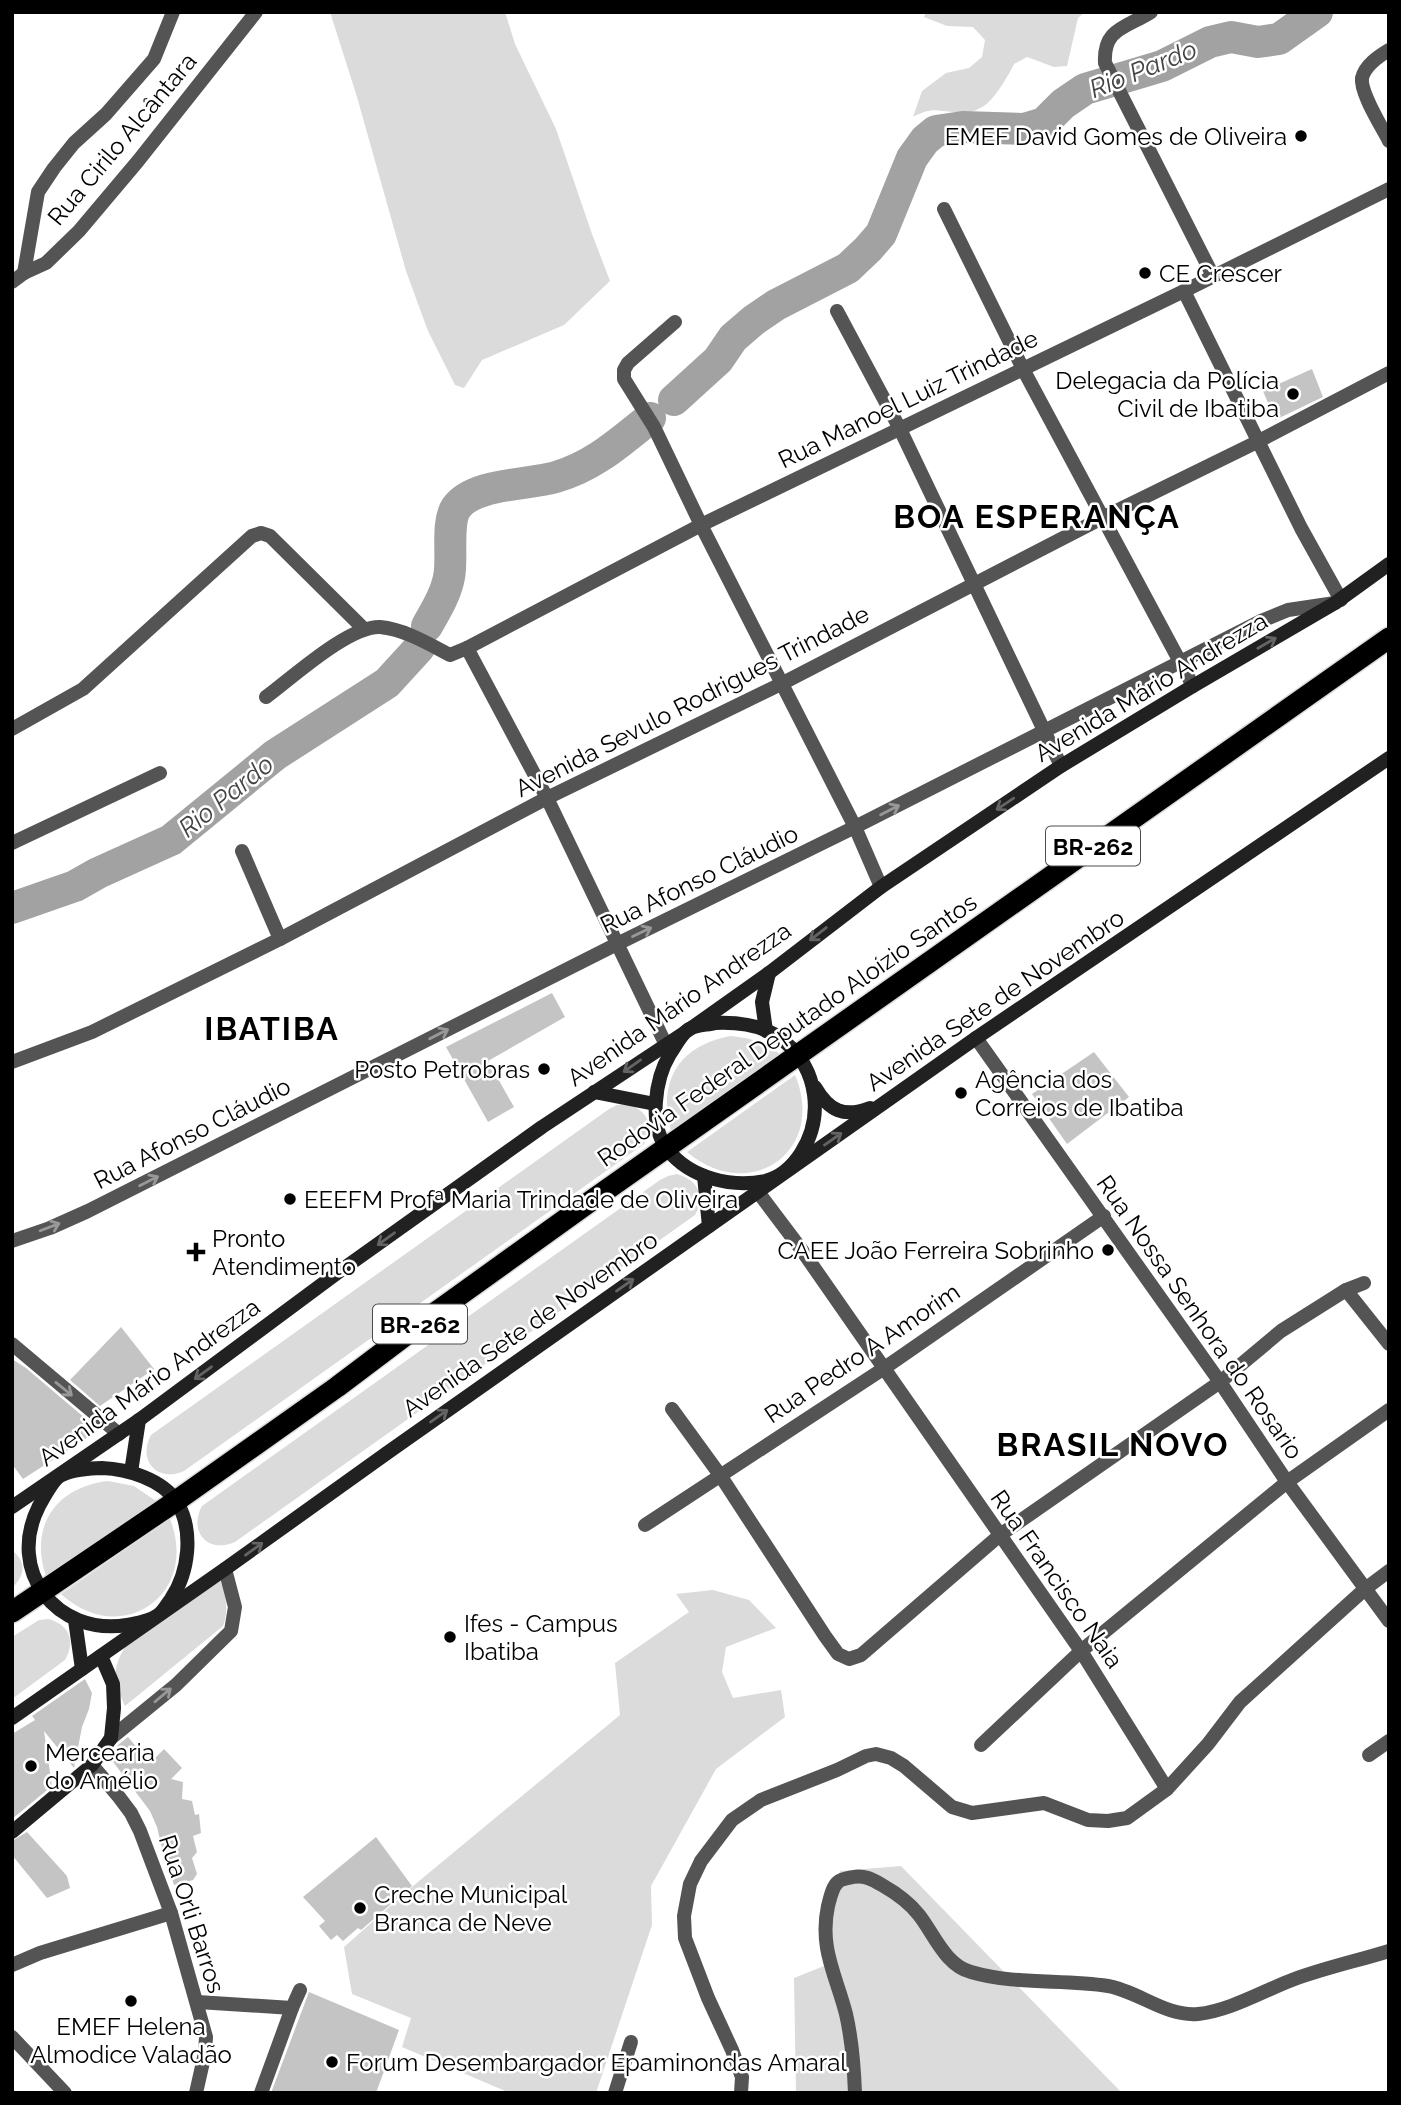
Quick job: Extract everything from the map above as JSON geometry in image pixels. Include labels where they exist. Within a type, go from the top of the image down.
[{"type":"highway","name":"Rodovia Federal Deputado Aloízio Santos","points":[[12,1612],[176,1501],[797,1055],[1389,638]]},
{"type":"street","points":[[18,278],[38,192],[74,143],[106,114],[154,59],[173,12]]},
{"type":"street","name":"Rua Cirilo Alcântara","points":[[18,278],[46,263],[79,231],[256,12]]},
{"type":"street","points":[[1151,12],[1111,36],[1104,48],[1105,63],[1213,276]]},
{"type":"street","points":[[1389,50],[1377,57],[1362,78],[1363,89],[1389,141]]},
{"type":"street","name":"Rua Manoel Luiz Trindade","points":[[364,629],[394,629],[438,649],[467,648],[701,525],[1389,189]]},
{"type":"street","points":[[944,209],[1023,369],[1193,686]]},
{"type":"street","points":[[1184,291],[1338,601]]},
{"type":"street","points":[[837,311],[900,429],[1062,766]]},
{"type":"street","points":[[675,322],[628,363],[624,370],[624,379],[651,421],[855,827],[881,887]]},
{"type":"street","name":"Avenida Sevulo Rodrigues Trindade","points":[[12,1062],[92,1032],[280,939],[547,798],[781,684],[1389,373]]},
{"type":"street","points":[[12,729],[83,689],[252,536],[261,533],[270,536],[364,629],[339,642],[266,697]]},
{"type":"street","name":"Avenida Mário Andrezza","points":[[12,1507],[139,1420],[542,1127],[769,973],[881,887],[1062,766],[1338,601],[1389,564]]},
{"type":"street","name":"Rua Afonso Cláudio","points":[[12,1241],[88,1211],[1261,621],[1288,610],[1338,601]]},
{"type":"street","points":[[467,648],[547,798],[665,1043]]},
{"type":"street","name":"Avenida Sete de Novembro","points":[[12,1718],[976,1038],[1389,758]]},
{"type":"street","points":[[12,844],[160,773]]},
{"type":"street","points":[[242,851],[280,939]]},
{"type":"street","points":[[766,1031],[762,1002],[769,973]]},
{"type":"street","points":[[812,1081],[816,1101],[808,1142],[782,1175],[768,1181],[727,1182],[704,1175],[677,1160],[666,1149],[660,1134],[655,1104],[658,1083],[665,1063],[690,1029],[728,1023],[766,1031],[784,1041],[797,1055],[812,1081],[821,1097],[832,1108],[845,1113],[858,1112],[885,1102]]},
{"type":"street","name":"Rua Nossa Senhora do Rosario","points":[[976,1038],[1104,1216],[1287,1482],[1389,1621]]},
{"type":"street","points":[[594,1092],[655,1104]]},
{"type":"street","points":[[704,1175],[709,1226]]},
{"type":"street","name":"Rua Francisco Naia","points":[[758,1192],[801,1249],[1081,1651],[1167,1789]]},
{"type":"street","name":"Rua Pedro A Amorim","points":[[645,1525],[883,1369],[1104,1216]]},
{"type":"street","points":[[672,1409],[720,1475],[838,1654],[849,1659],[861,1655],[1000,1535],[1220,1382],[1281,1331],[1346,1290],[1364,1283]]},
{"type":"street","points":[[1346,1290],[1389,1344]]},
{"type":"street","points":[[12,1344],[119,1434]]},
{"type":"street","points":[[981,1745],[1081,1651],[1287,1482],[1389,1410]]},
{"type":"street","points":[[131,1472],[139,1420]]},
{"type":"street","points":[[86,1469],[120,1469],[158,1485],[176,1501],[186,1529],[187,1556],[180,1582],[158,1615],[117,1625],[92,1624],[75,1620],[42,1593],[22,1543],[43,1498],[60,1476],[86,1469]]},
{"type":"street","points":[[12,1832],[92,1765],[111,1738],[176,1685],[231,1631],[235,1607],[225,1569]]},
{"type":"street","points":[[741,2093],[742,2077],[685,1938],[684,1916],[690,1884],[701,1861],[732,1820],[761,1800],[876,1754],[905,1766],[953,1807],[972,1813],[1044,1803],[1088,1820],[1127,1818],[1167,1789],[1208,1744],[1240,1702],[1366,1589],[1389,1572]]},
{"type":"street","points":[[75,1620],[82,1669]]},
{"type":"street","points":[[79,1647],[101,1656],[113,1684],[111,1738]]},
{"type":"street","points":[[1369,1755],[1389,1741]]},
{"type":"street","name":"Rua Orli Barros","points":[[92,1765],[131,1813],[171,1913],[206,2037],[196,2093]]},
{"type":"street","points":[[855,2093],[854,2053],[845,2013],[830,1968],[825,1939],[825,1920],[830,1896],[837,1882],[847,1878],[861,1875],[871,1878],[908,1903],[939,1945],[962,1969],[1001,1978],[1109,1986],[1185,2014],[1214,2011],[1324,1969],[1389,1951]]},
{"type":"street","points":[[12,1965],[40,1953],[171,1913]]},
{"type":"street","points":[[261,2093],[300,1990]]},
{"type":"street","points":[[198,2002],[292,2008]]},
{"type":"street","points":[[12,2037],[65,2093]]},
{"type":"street","points":[[615,2093],[631,2042]]},
{"type":"shaded area","points":[[330,12],[505,12],[515,44],[556,129],[610,281],[564,325],[482,360],[464,388],[455,385],[428,331],[406,271]]},
{"type":"shaded area","points":[[926,12],[1085,12],[1078,18],[1067,66],[1054,67],[1027,57],[1014,64],[996,94],[979,109],[962,112],[930,111],[913,117],[922,91],[946,73],[969,68],[982,57],[985,40],[973,27],[947,26],[924,17]]},
{"type":"shaded area","points":[[730,1036],[757,1041],[781,1055],[671,1131],[667,1096],[676,1068],[697,1048]]},
{"type":"shaded area","points":[[795,1075],[802,1102],[800,1127],[792,1147],[777,1162],[757,1171],[735,1173],[711,1167],[687,1152]]},
{"type":"shaded area","points":[[626,1104],[639,1110],[647,1119],[649,1130],[644,1144],[184,1471],[175,1474],[158,1472],[148,1461],[147,1445],[151,1435],[609,1109]]},
{"type":"shaded area","points":[[677,1174],[690,1180],[698,1190],[700,1201],[695,1215],[235,1542],[216,1545],[203,1538],[197,1524],[202,1506],[660,1180]]},
{"type":"shaded area","points":[[108,1481],[134,1486],[156,1501],[46,1576],[41,1541],[51,1512],[74,1491]]},
{"type":"shaded area","points":[[170,1519],[176,1546],[174,1571],[165,1591],[149,1606],[130,1614],[108,1616],[84,1610],[61,1594]]},
{"type":"shaded area","points":[[12,1550],[22,1564],[22,1574],[12,1588]]},
{"type":"shaded area","points":[[220,1580],[226,1603],[223,1626],[125,1706],[118,1690],[116,1669],[125,1647]]},
{"type":"shaded area","points":[[713,1590],[749,1600],[776,1628],[726,1647],[722,1672],[733,1698],[781,1690],[785,1717],[716,1769],[651,1886],[652,1925],[596,2093],[510,2093],[402,2047],[411,2018],[352,1994],[344,1947],[413,1886],[620,1715],[615,1663],[689,1612],[676,1594]]},
{"type":"shaded area","points":[[48,1619],[66,1629],[70,1646],[65,1660],[12,1699],[12,1637],[39,1620]]},
{"type":"shaded area","points":[[901,1866],[1122,2093],[796,2093],[794,1978],[824,1966],[828,1917],[840,1871]]},
{"type":"building","name":"Delegacia da Polícia Civil de Ibatiba","points":[[1312,369],[1323,397],[1275,420],[1263,391]]},
{"type":"building","points":[[552,993],[565,1017],[488,1061],[514,1107],[488,1122],[446,1047]]},
{"type":"building","points":[[1094,1052],[1129,1097],[1067,1144],[1032,1094]]},
{"type":"building","points":[[121,1327],[154,1369],[100,1406],[70,1380]]},
{"type":"building","points":[[12,1359],[99,1430],[23,1479],[12,1464]]},
{"type":"building","points":[[85,1679],[92,1693],[74,1768],[44,1731],[52,1786],[12,1819],[12,1734],[35,1720],[32,1716]]},
{"type":"building","points":[[128,1737],[150,1763],[164,1749],[182,1768],[171,1779],[183,1782],[182,1799],[192,1801],[195,1815],[199,1814],[201,1833],[193,1836],[197,1852],[192,1858],[197,1874],[193,1880],[174,1885],[150,1811],[111,1759],[118,1745]]},
{"type":"building","points":[[27,1832],[67,1876],[70,1888],[47,1898],[12,1855],[12,1841]]},
{"type":"building","points":[[376,1837],[412,1886],[361,1930],[358,1928],[343,1941],[337,1935],[331,1940],[319,1926],[325,1921],[303,1897]]},
{"type":"building","name":"Forum Desembargador Epaminondas Amaral","points":[[309,1992],[399,2030],[376,2093],[271,2093]]},
{"type":"waterway","name":"Rio Pardo","points":[[674,400],[718,360],[733,338],[754,320],[776,305],[848,268],[868,249],[881,234],[912,158],[925,140],[936,131],[963,127],[1024,129],[1044,123],[1063,104],[1085,89],[1162,66],[1210,42],[1231,37],[1258,42],[1279,39],[1317,12]]},
{"type":"waterway","name":"Rio Pardo","points":[[427,626],[448,583],[451,523],[456,508],[464,500],[488,489],[545,480],[582,467],[650,418]]},
{"type":"waterway","name":"Rio Pardo","points":[[12,908],[75,886],[171,840],[275,755],[387,683],[419,648]]},
{"type":"place","name":"EMEF David Gomes de Oliveira","points":[[1301,136]]},
{"type":"place","name":"CE Crescer","points":[[1145,273]]},
{"type":"place","name":"Delegacia da Polícia Civil de Ibatiba","points":[[1293,394]]},
{"type":"place","name":"Posto Petrobras","points":[[544,1069]]},
{"type":"place","name":"Agência dos Correios de Ibatiba","points":[[961,1093]]},
{"type":"place","name":"EEEFM Profª Maria Trindade de Oliveira","points":[[290,1199]]},
{"type":"place","name":"CAEE João Ferreira Sobrinho","points":[[1108,1250]]},
{"type":"place","name":"Pronto Atendimento","points":[[196,1252]]},
{"type":"place","name":"Ifes - Campus Ibatiba","points":[[450,1637]]},
{"type":"place","name":"Mercearia do Amélio","points":[[31,1766]]},
{"type":"place","name":"Creche Municipal Branca de Neve","points":[[360,1908]]},
{"type":"place","name":"EMEF Helena Almodice Valadão","points":[[131,2001]]},
{"type":"place","name":"Forum Desembargador Epaminondas Amaral","points":[[332,2062]]},
{"type":"district","name":"BOA ESPERANÇA","points":[[1037,516]]},
{"type":"district","name":"IBATIBA","points":[[272,1028]]},
{"type":"district","name":"BRASIL NOVO","points":[[1113,1444]]}]
